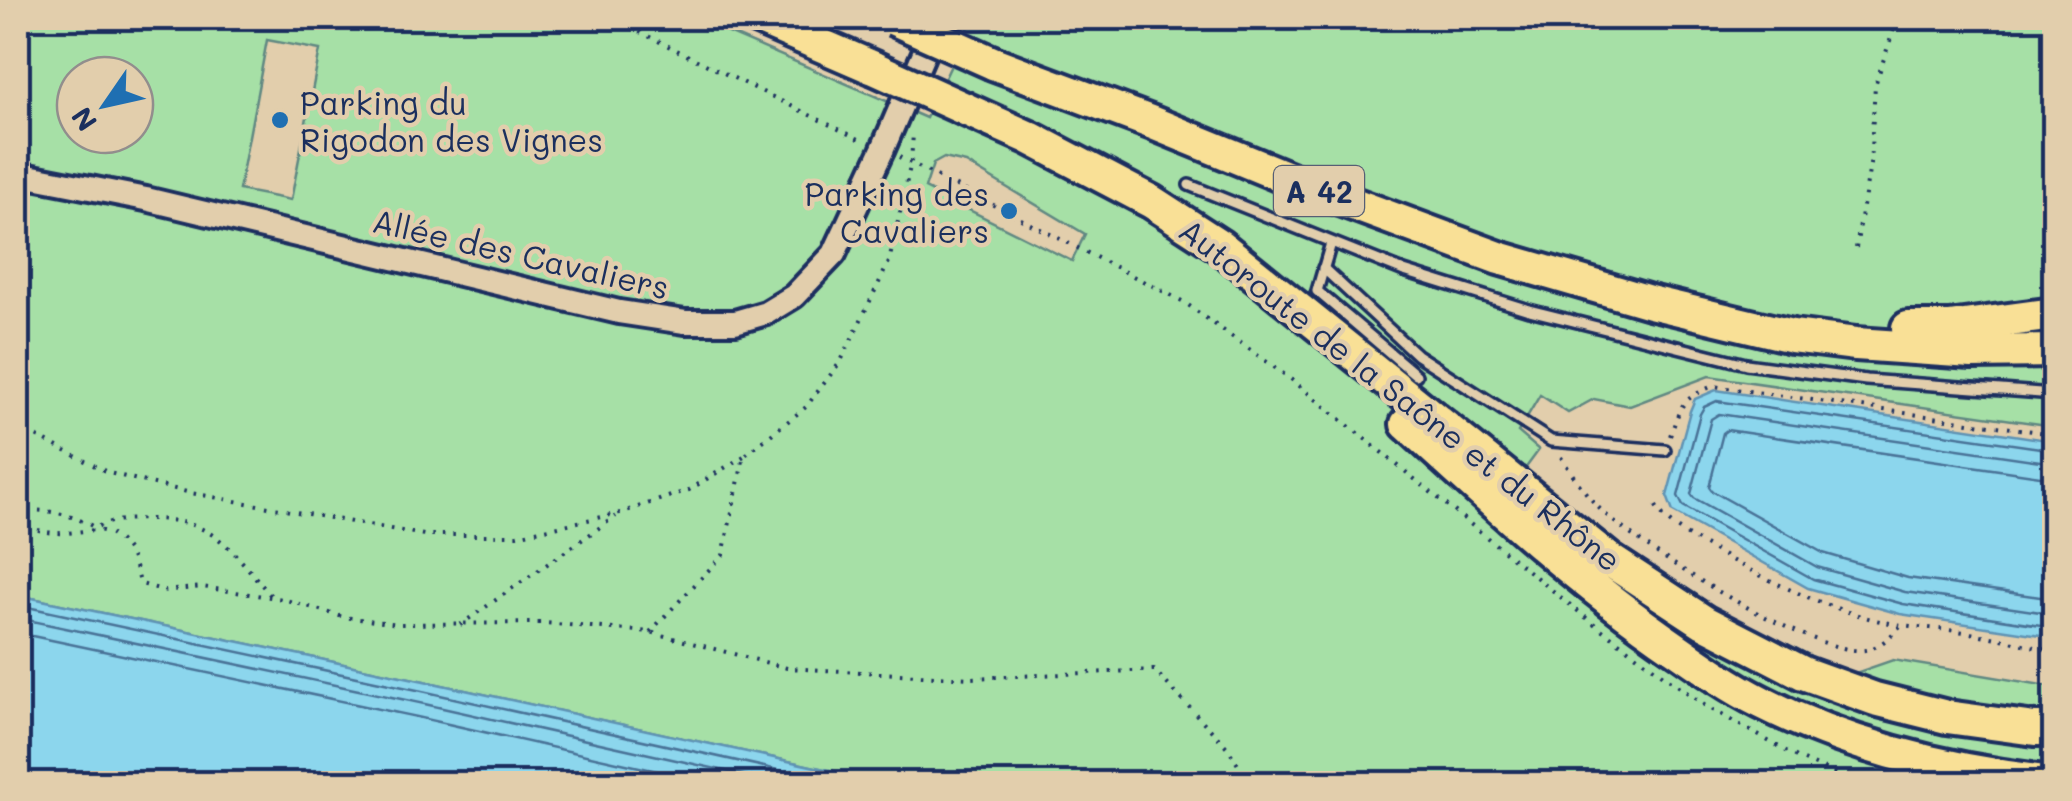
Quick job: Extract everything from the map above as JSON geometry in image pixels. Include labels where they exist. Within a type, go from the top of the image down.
[{"type":"highway","name":"Autoroute de la Saône et du Rhône","points":[[758,18],[1030,138],[1152,202],[1220,246],[1612,561],[1704,622],[1803,673],[1875,699],[1947,717],[2054,730]]},
{"type":"highway","name":"A 42","points":[[892,18],[993,64],[1153,123],[1329,195],[1499,258],[1650,302],[1792,336],[1856,344],[1972,352],[2054,351]]},
{"type":"highway","points":[[1092,170],[1226,270],[1632,618],[1712,674],[1761,702],[1900,755],[2054,783]]},
{"type":"highway","points":[[1650,302],[1862,328],[1949,328],[2054,314]]},
{"type":"street","name":"Allée des Cavaliers","points":[[18,174],[146,199],[619,312],[686,322],[735,322],[766,312],[794,296],[834,254],[939,18]]},
{"type":"lane","points":[[1189,185],[1404,271],[1530,310],[1746,364],[1866,380],[2054,394]]},
{"type":"lane","points":[[1331,242],[1316,291],[1416,375]]},
{"type":"lane","points":[[1322,268],[1418,354],[1551,440],[1665,450]]},
{"type":"path","points":[[611,18],[882,151]]},
{"type":"path","points":[[1856,248],[1870,165],[1874,85],[1895,26],[1885,18]]},
{"type":"path","points":[[18,427],[110,473],[191,493],[424,535],[516,536],[620,513],[689,490],[744,456],[806,408],[840,362],[889,262],[911,162],[914,130]]},
{"type":"path","points":[[911,162],[1184,302],[1292,380],[1589,620],[1704,705],[1797,757],[1859,784]]},
{"type":"path","points":[[1665,450],[1681,404],[1713,386],[2054,434]]},
{"type":"path","points":[[1551,440],[1597,506],[1624,530],[1732,600],[1826,645],[1848,650],[1869,650],[1890,638],[1902,624]]},
{"type":"path","points":[[650,632],[723,555],[744,456]]},
{"type":"path","points":[[1656,506],[1680,530],[1741,566],[1827,605],[1868,619],[1960,631],[2054,652]]},
{"type":"path","points":[[18,512],[62,514],[116,538],[130,554],[141,584],[166,591],[202,587],[273,597],[343,617],[398,624],[544,623],[650,632],[788,668],[972,678],[1154,670],[1227,747],[1250,784]]},
{"type":"path","points":[[459,625],[620,513]]},
{"type":"path","points":[[18,523],[63,534],[96,528],[112,520],[171,519],[194,524],[222,540],[273,597]]},
{"type":"green space","points":[[18,18],[694,18],[926,118],[970,25],[953,18],[2054,18],[2054,426],[1709,376],[1630,406],[1594,399],[1568,413],[1540,395],[1518,432],[1539,450],[1522,473],[1635,559],[1725,614],[1850,675],[1893,660],[2054,687],[2054,783],[888,783],[18,595]],"holes":[[[267,40],[320,50],[291,200],[239,190]],[[944,158],[966,163],[1085,234],[1072,261],[925,188],[933,164]]]},
{"type":"water","points":[[1716,390],[2054,441],[2054,637],[1900,614],[1808,588],[1673,512],[1667,496],[1690,411],[1695,399]]},
{"type":"water","points":[[18,595],[424,681],[888,783],[18,783]]},
{"type":"place","name":"Parking du Rigodon des Vignes","points":[[280,120]]},
{"type":"place","name":"Parking des Cavaliers","points":[[1009,211]]}]
